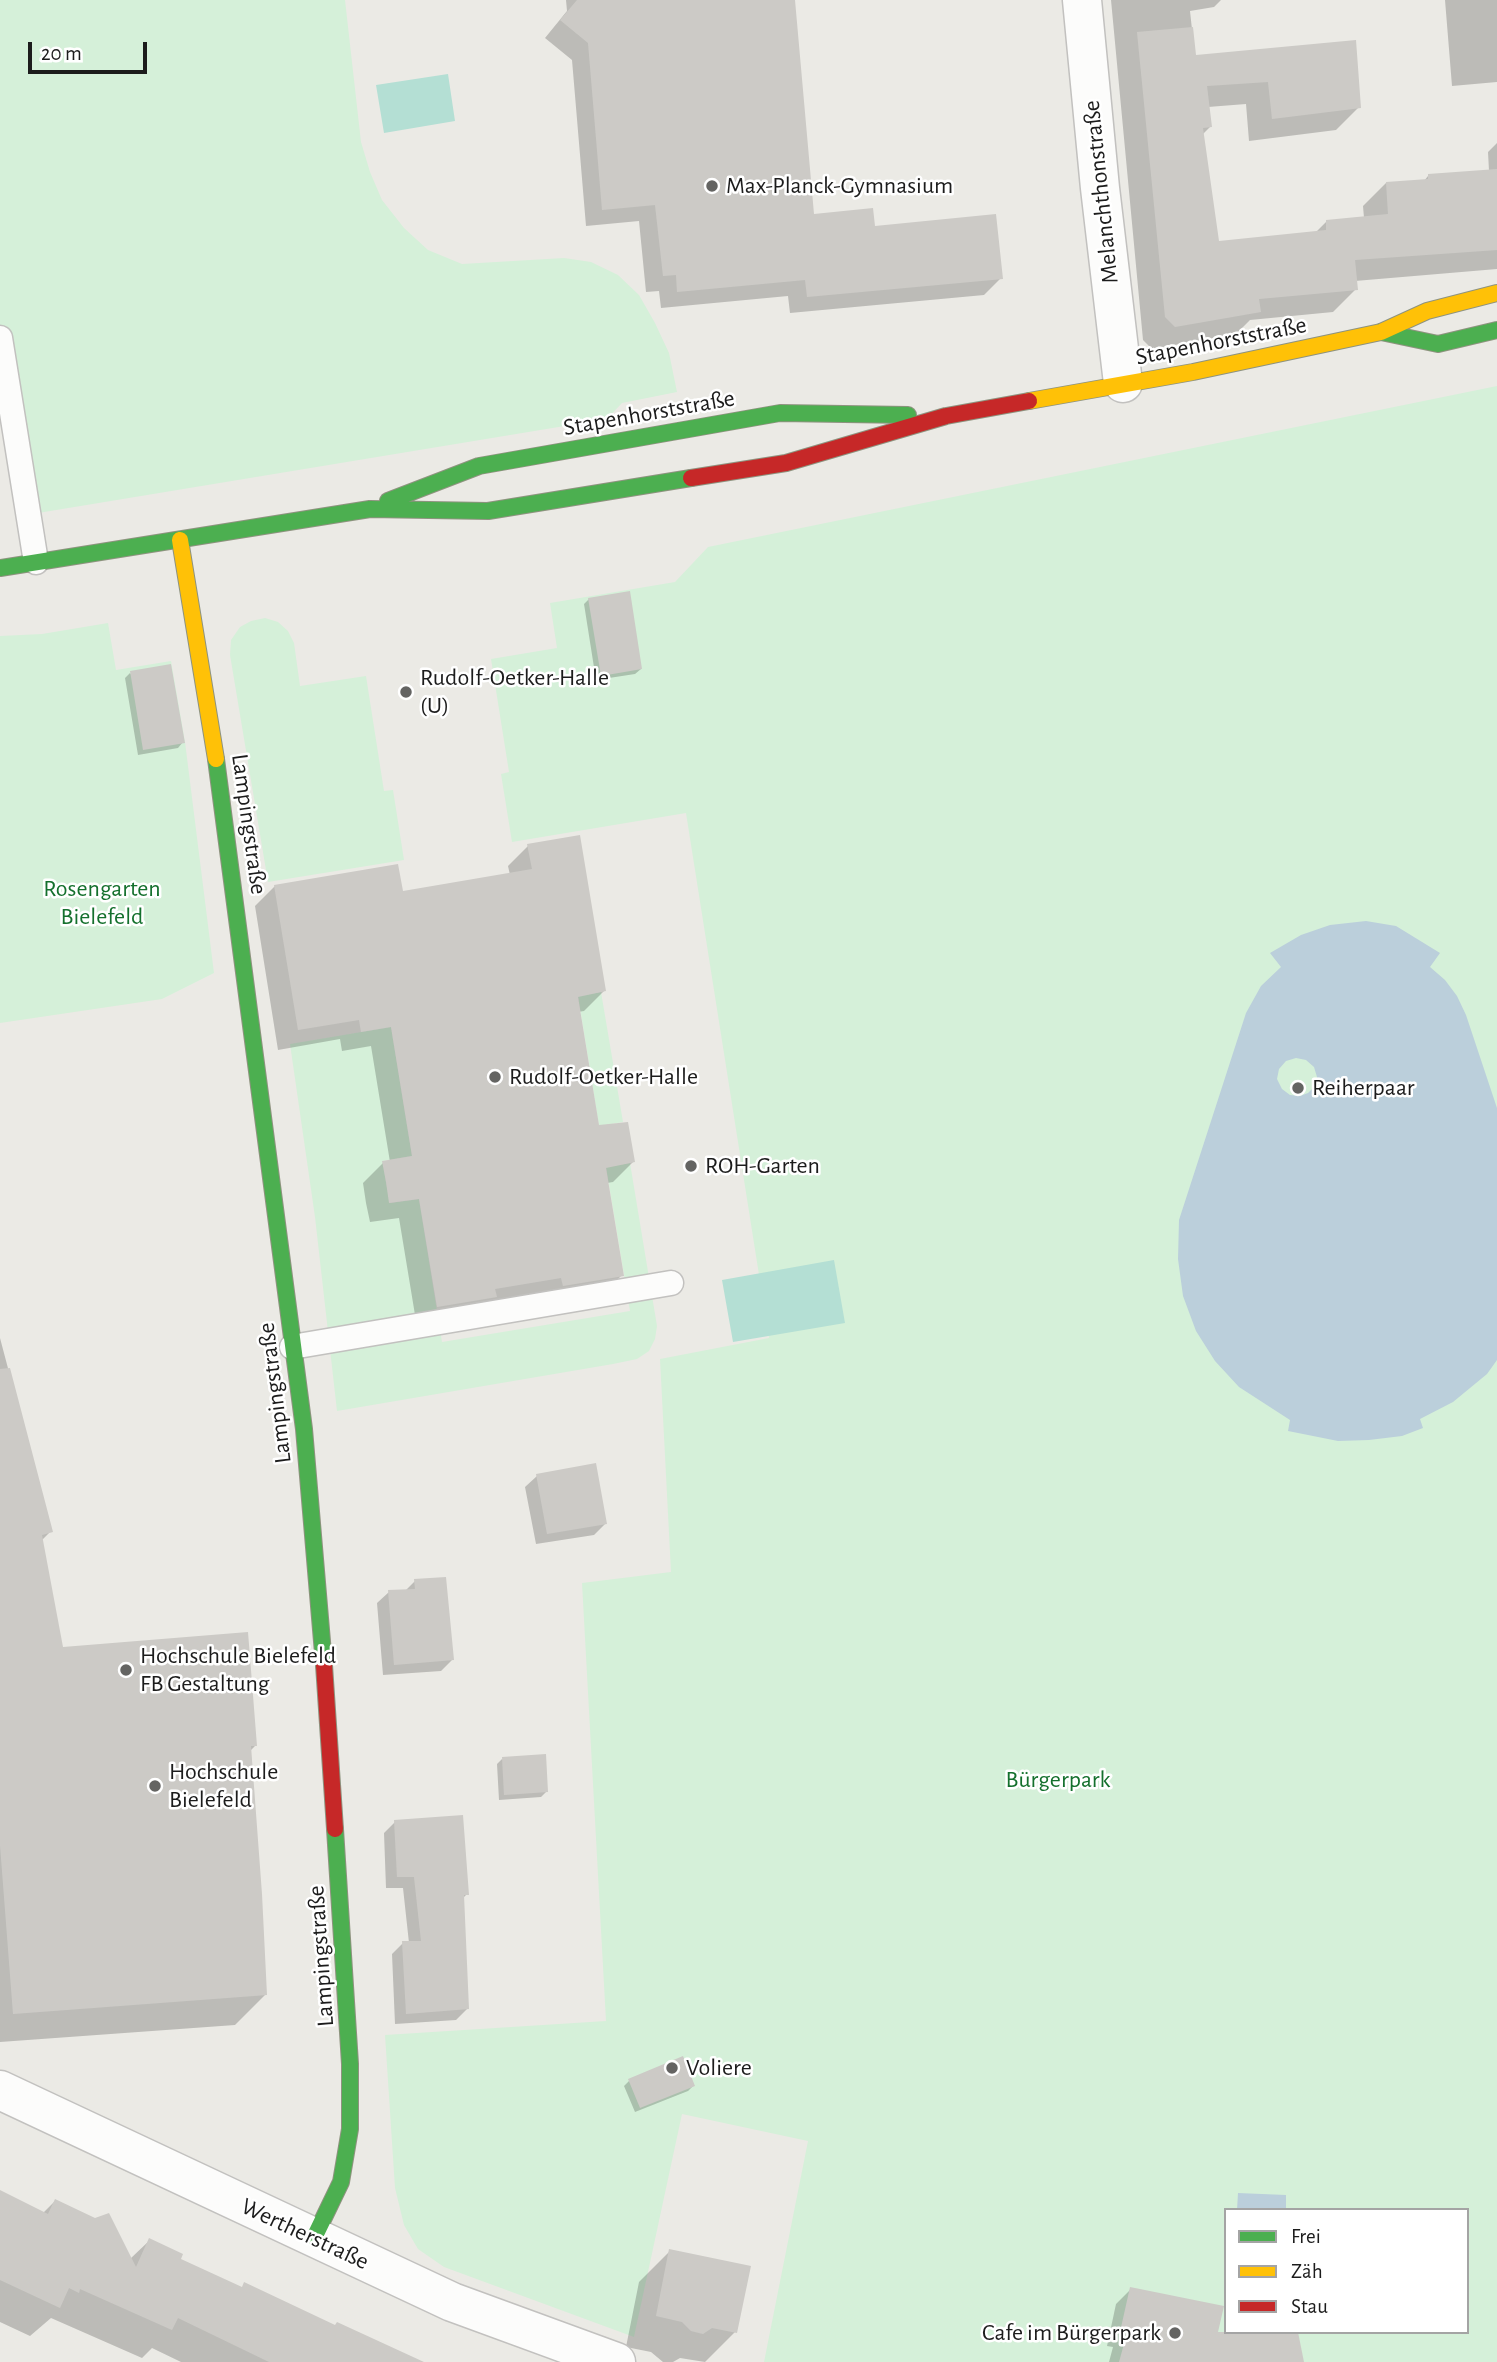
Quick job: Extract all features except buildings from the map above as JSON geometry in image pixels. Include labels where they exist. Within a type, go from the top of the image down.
[{"type":"main road","name":"Stapenhorststraße","points":[[0,568],[370,509],[488,511],[786,464],[946,416],[1192,372],[1381,332],[1427,311],[1497,293]]},
{"type":"main road","name":"Stapenhorststraße","points":[[1381,332],[1438,344],[1497,330]]},
{"type":"main road","name":"Stapenhorststraße","points":[[370,509],[479,466],[780,413],[946,416]]},
{"type":"main road","name":"Lampingstraße","points":[[180,540],[222,796],[304,1429],[327,1702],[350,2064],[350,2129],[341,2182],[314,2238]]},
{"type":"street","name":"Melanchthonstraße","points":[[1082,0],[1100,188],[1123,383]]},
{"type":"street","name":"Wertherstraße","points":[[0,2090],[453,2302],[616,2362]]},
{"type":"lane","points":[[0,338],[36,562]]},
{"type":"lane","points":[[292,1347],[671,1283]]},
{"type":"green space","points":[[0,0],[345,0],[361,142],[382,200],[404,228],[428,250],[462,264],[564,258],[591,262],[618,275],[639,295],[655,323],[669,353],[677,392],[622,403],[607,419],[20,516],[0,394]]},
{"type":"green space","name":"Bürgerpark","points":[[1497,386],[1497,2362],[764,2362],[808,2141],[682,2114],[634,2337],[444,2267],[418,2249],[404,2225],[395,2188],[385,2035],[606,2021],[582,1583],[671,1572],[660,1359],[769,1338],[686,813],[512,842],[501,774],[509,772],[491,659],[557,648],[550,603],[675,582],[708,547]]},
{"type":"green space","points":[[265,618],[278,622],[288,631],[294,643],[300,686],[366,676],[384,791],[393,790],[404,860],[268,882],[230,655],[231,640],[240,627]]},
{"type":"green space","name":"Rosengarten Bielefeld","points":[[108,623],[116,670],[171,661],[185,742],[214,973],[162,999],[0,1023],[0,636],[42,634]]},
{"type":"green space","points":[[601,992],[623,1122],[599,1126],[578,996]]},
{"type":"green space","points":[[391,1027],[412,1156],[383,1161],[386,1182],[390,1203],[419,1199],[442,1342],[630,1311],[606,1167],[630,1163],[657,1326],[649,1351],[637,1359],[613,1364],[337,1411],[315,1217],[290,1044]]},
{"type":"shaded area","points":[[448,74],[455,121],[384,133],[376,85]]},
{"type":"shaded area","points":[[1366,921],[1396,926],[1440,953],[1430,967],[1445,980],[1457,996],[1497,1108],[1497,1360],[1487,1374],[1453,1402],[1420,1419],[1423,1428],[1402,1436],[1369,1440],[1338,1441],[1288,1431],[1290,1420],[1239,1387],[1215,1361],[1196,1331],[1183,1296],[1178,1259],[1179,1220],[1246,1013],[1261,986],[1281,967],[1270,953],[1301,935],[1330,925]],"holes":[[[1296,1058],[1306,1060],[1314,1067],[1317,1077],[1315,1086],[1300,1096],[1290,1095],[1282,1089],[1277,1079],[1279,1069],[1286,1061]]]},
{"type":"shaded area","points":[[834,1260],[845,1323],[733,1342],[722,1280]]},
{"type":"shaded area","points":[[1238,2193],[1286,2195],[1286,2208],[1237,2208]]},
{"type":"traffic: fast","points":[[1381,332],[1438,344],[1497,330]]},
{"type":"traffic: fast","points":[[388,501],[479,466],[780,413],[908,415]]},
{"type":"traffic: fast","points":[[0,568],[370,509],[488,511],[691,478]]},
{"type":"traffic: fast","points":[[216,759],[304,1429],[324,1665]]},
{"type":"traffic: fast","points":[[314,2238],[341,2182],[350,2129],[350,2064],[335,1829]]},
{"type":"traffic: slow","points":[[1029,401],[1193,372],[1381,332],[1427,311],[1497,293]]},
{"type":"traffic: slow","points":[[180,540],[216,759]]},
{"type":"traffic: jam","points":[[691,478],[786,463],[946,416],[1029,401]]},
{"type":"traffic: jam","points":[[324,1665],[335,1829]]},
{"type":"place","name":"Max-Planck-Gymnasium","points":[[712,186]]},
{"type":"place","name":"Rudolf-Oetker-Halle (U)","points":[[406,692]]},
{"type":"place","name":"Rudolf-Oetker-Halle","points":[[495,1077]]},
{"type":"place","name":"Reiherpaar","points":[[1298,1088]]},
{"type":"place","name":"ROH-Garten","points":[[691,1166]]},
{"type":"place","name":"Hochschule Bielefeld FB Gestaltung","points":[[126,1670]]},
{"type":"place","name":"Hochschule Bielefeld","points":[[155,1786]]},
{"type":"place","name":"Voliere","points":[[672,2068]]},
{"type":"place","name":"Cafe im Bürgerpark","points":[[1175,2333]]}]
